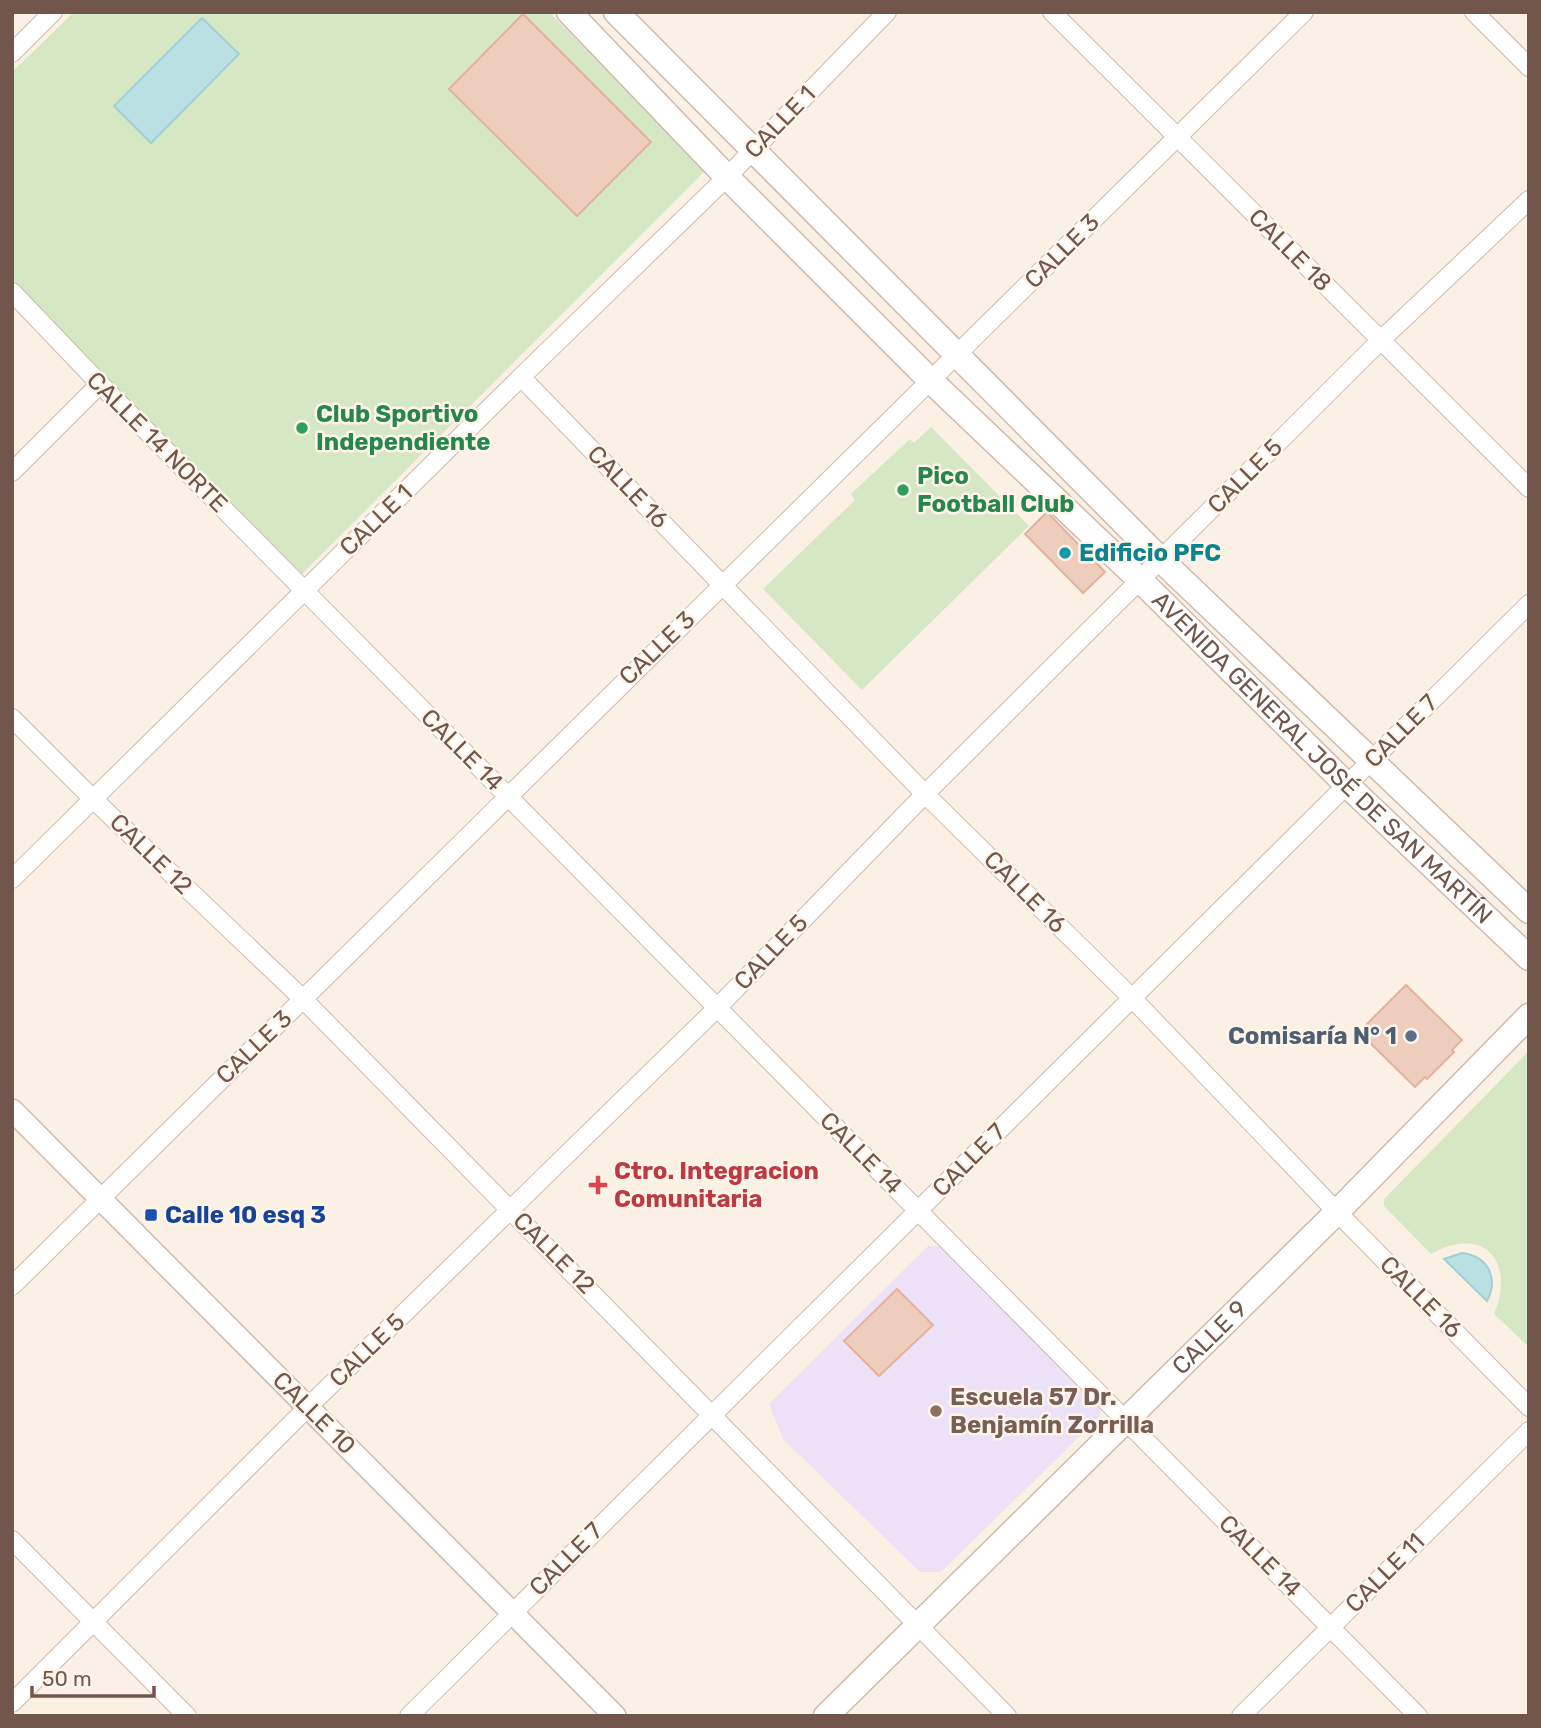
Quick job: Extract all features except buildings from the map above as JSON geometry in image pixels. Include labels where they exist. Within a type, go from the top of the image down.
[{"type":"main road","name":"AVENIDA GENERAL JOSÉ DE SAN MARTÍN","points":[[569,12],[727,177],[931,381],[1529,958]]},
{"type":"main road","name":"AVENIDA GENERAL JOSÉ DE SAN MARTÍN","points":[[617,12],[1161,560],[1529,911]]},
{"type":"main road","name":"CALLE 9","points":[[826,1716],[1338,1212],[1529,1016]]},
{"type":"street","points":[[12,53],[53,12]]},
{"type":"street","name":"CALLE 1","points":[[12,878],[727,177],[887,12]]},
{"type":"street","name":"CALLE 18","points":[[1052,12],[1529,488]]},
{"type":"street","name":"CALLE 3","points":[[12,1286],[1304,12]]},
{"type":"street","points":[[1474,12],[1529,67]]},
{"type":"street","name":"CALLE 5","points":[[12,1703],[308,1407],[717,1008],[925,794],[1381,340],[1529,200]]},
{"type":"street","name":"CALLE 14 NORTE","points":[[12,292],[304,590]]},
{"type":"street","name":"CALLE 16","points":[[521,377],[925,794],[1132,998],[1529,1407]]},
{"type":"street","points":[[12,472],[100,384]]},
{"type":"street","name":"CALLE 14","points":[[304,590],[1418,1716]]},
{"type":"street","name":"CALLE 7","points":[[409,1716],[1529,604]]},
{"type":"street","name":"CALLE 12","points":[[12,718],[303,999],[1007,1716]]},
{"type":"street","name":"CALLE 10","points":[[12,1110],[615,1716]]},
{"type":"street","name":"CALLE 11","points":[[1241,1716],[1529,1431]]},
{"type":"street","points":[[12,1540],[187,1716]]},
{"type":"shaded area","name":"Escuela 57 Dr. Benjamín Zorrilla","points":[[928,1246],[942,1247],[1103,1405],[1099,1417],[941,1572],[920,1572],[783,1439],[769,1404]]},
{"type":"green space","name":"Club Sportivo Independiente","points":[[74,12],[549,12],[706,170],[302,574],[12,283],[12,72]]},
{"type":"green space","points":[[931,427],[1029,526],[862,690],[763,589],[855,500],[851,494],[910,439],[914,443]]},
{"type":"green space","points":[[1529,1051],[1529,1347],[1494,1314],[1500,1295],[1501,1278],[1490,1253],[1480,1246],[1466,1243],[1431,1254],[1384,1206],[1384,1199]]},
{"type":"water","points":[[202,18],[239,54],[151,143],[114,106]]},
{"type":"water","points":[[1462,1253],[1479,1259],[1489,1270],[1492,1284],[1487,1301],[1444,1259]]},
{"type":"place","name":"Club Sportivo Independiente","points":[[302,428]]},
{"type":"place","name":"Pico Football Club","points":[[903,490]]},
{"type":"place","name":"Edificio PFC","points":[[1065,553]]},
{"type":"place","name":"Comisaría N° 1","points":[[1411,1036]]},
{"type":"place","name":"Ctro. Integracion Comunitaria","points":[[598,1185]]},
{"type":"place","name":"Calle 10 esq 3","points":[[151,1215]]},
{"type":"place","name":"Escuela 57 Dr. Benjamín Zorrilla","points":[[936,1411]]}]
